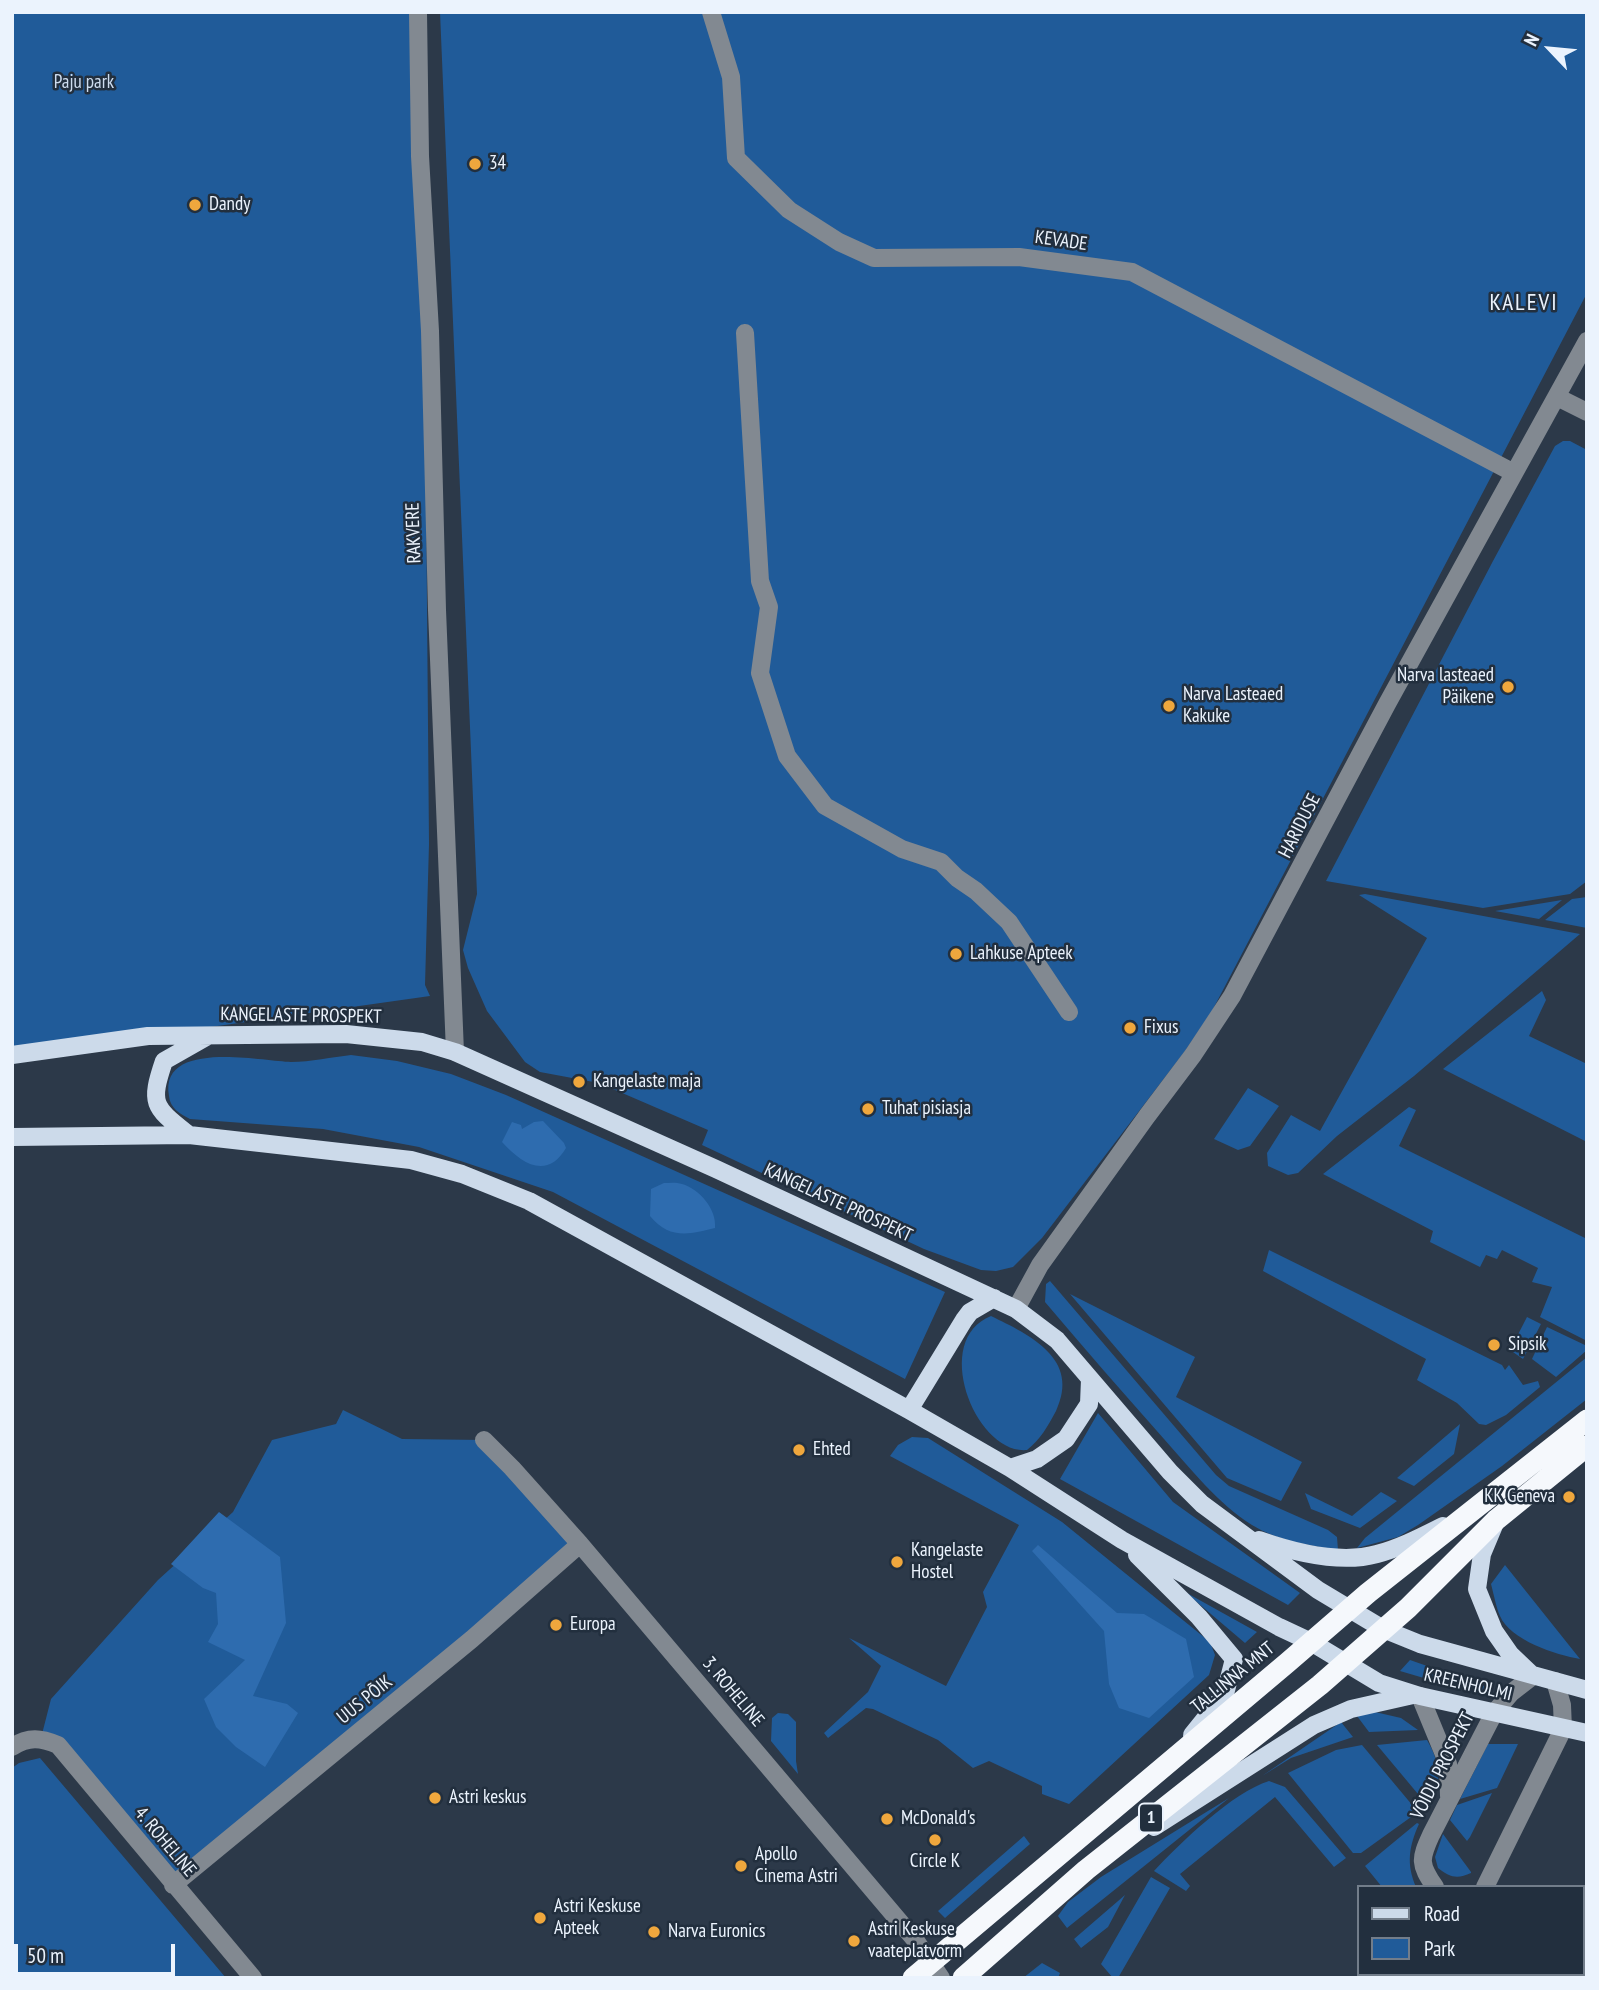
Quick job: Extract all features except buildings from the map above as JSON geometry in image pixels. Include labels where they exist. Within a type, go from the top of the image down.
[{"type":"highway","name":"TALLINNA MNT","points":[[913,1978],[935,1970],[1176,1754],[1348,1610],[1587,1420]]},
{"type":"highway","name":"1","points":[[963,1978],[1086,1870],[1344,1664],[1496,1520],[1587,1446]]},
{"type":"main road","name":"KANGELASTE PROSPEKT","points":[[12,1055],[148,1036],[346,1034],[422,1042],[455,1052],[1016,1309],[1057,1340],[1170,1472],[1202,1504],[1348,1610]]},
{"type":"main road","name":"KANGELASTE PROSPEKT","points":[[189,1135],[162,1114],[154,1091],[164,1060],[210,1035]]},
{"type":"main road","points":[[12,1137],[189,1135],[411,1160],[462,1174],[529,1201],[909,1410],[1010,1468],[1122,1541],[1311,1642]]},
{"type":"main road","points":[[909,1410],[970,1312],[994,1298]]},
{"type":"main road","points":[[1010,1468],[1037,1459],[1066,1439],[1089,1404],[1090,1379]]},
{"type":"main road","points":[[1239,1533],[1293,1552],[1341,1557],[1375,1555],[1411,1542],[1471,1512]]},
{"type":"main road","points":[[1496,1520],[1482,1554],[1476,1589],[1494,1631],[1510,1654],[1533,1676]]},
{"type":"main road","points":[[1122,1541],[1199,1617],[1234,1659],[1226,1694],[1176,1754]]},
{"type":"main road","name":"KREENHOLMI","points":[[1348,1610],[1383,1629],[1428,1646],[1587,1690]]},
{"type":"main road","name":"KREENHOLMI","points":[[1311,1642],[1379,1683],[1417,1696],[1587,1733]]},
{"type":"main road","points":[[1086,1870],[1314,1725],[1351,1709],[1417,1696]]},
{"type":"street","name":"RAKVERE","points":[[418,12],[419,156],[430,331],[437,610],[455,1052]]},
{"type":"street","name":"KEVADE","points":[[711,12],[731,76],[736,158],[789,210],[839,242],[874,258],[1019,257],[1132,272],[1514,473]]},
{"type":"street","points":[[746,333],[760,581],[769,607],[760,673],[787,756],[825,806],[902,849],[941,862],[957,878],[976,891],[1009,922],[1069,1012]]},
{"type":"street","name":"HARIDUSE","points":[[1016,1309],[1040,1265],[1193,1055],[1232,996],[1387,704],[1587,341]]},
{"type":"street","points":[[1557,397],[1587,412]]},
{"type":"street","name":"3. ROHELINE","points":[[484,1440],[580,1544],[916,1941],[935,1970]]},
{"type":"street","name":"UUS PÕIK","points":[[173,1885],[472,1639],[580,1544]]},
{"type":"street","name":"VÕIDU PROSPEKT","points":[[1434,1885],[1422,1864],[1423,1854],[1494,1713],[1511,1693],[1533,1676]]},
{"type":"street","points":[[1486,1885],[1563,1729],[1562,1704],[1555,1681]]},
{"type":"street","points":[[1417,1696],[1448,1764],[1449,1800]]},
{"type":"street","name":"4. ROHELINE","points":[[12,1747],[19,1742],[41,1738],[58,1745],[243,1974]]},
{"type":"green space","name":"Paju park","points":[[12,12],[422,12],[429,844],[425,985],[430,996],[12,1055]]},
{"type":"green space","points":[[440,12],[1587,12],[1587,293],[1212,1011],[1185,1051],[1042,1238],[1013,1267],[996,1271],[981,1270],[924,1249],[702,1145],[708,1130],[599,1083],[540,1072],[525,1062],[487,1011],[463,950],[477,894]]},
{"type":"green space","name":"Narva lasteaed Päikene","points":[[1563,441],[1570,441],[1587,450],[1587,881],[1570,894],[1483,908],[1326,881],[1493,561],[1555,446]]},
{"type":"green space","points":[[1359,895],[1580,934],[1414,1076],[1337,1136],[1298,1173],[1288,1175],[1268,1166],[1267,1153],[1291,1115],[1320,1131],[1427,938]]},
{"type":"green space","points":[[1587,897],[1587,928],[1545,920],[1572,899]]},
{"type":"green space","points":[[1562,900],[1539,919],[1495,911]]},
{"type":"green space","points":[[1542,991],[1546,1000],[1529,1036],[1587,1064],[1587,1142],[1443,1069]]},
{"type":"green space","points":[[351,1055],[397,1061],[451,1074],[506,1095],[945,1292],[905,1379],[553,1192],[419,1147],[323,1129],[190,1119],[176,1110],[169,1096],[170,1078],[180,1066],[195,1060],[237,1057],[299,1062]]},
{"type":"green space","points":[[1248,1088],[1279,1106],[1250,1146],[1238,1150],[1214,1139]]},
{"type":"green space","points":[[1409,1107],[1416,1110],[1399,1146],[1587,1239],[1587,1341],[1540,1317],[1552,1287],[1532,1282],[1538,1268],[1502,1250],[1497,1259],[1486,1255],[1480,1267],[1430,1242],[1433,1231],[1323,1174]]},
{"type":"green space","points":[[1269,1250],[1502,1365],[1505,1370],[1509,1365],[1523,1385],[1538,1381],[1540,1387],[1506,1415],[1486,1425],[1479,1424],[1457,1403],[1417,1380],[1426,1359],[1263,1271]]},
{"type":"green space","points":[[1050,1281],[1216,1475],[1229,1486],[1328,1530],[1337,1537],[1338,1550],[1272,1535],[1239,1516],[1216,1496],[1045,1302],[1046,1284]]},
{"type":"green space","points":[[1070,1294],[1195,1357],[1176,1397],[1302,1462],[1281,1501],[1227,1478]]},
{"type":"green space","points":[[991,1316],[1048,1351],[1057,1363],[1062,1377],[1062,1393],[1056,1411],[1040,1437],[1027,1450],[1008,1447],[991,1435],[977,1416],[967,1394],[962,1370],[964,1348],[973,1329]]},
{"type":"green space","points":[[1527,1317],[1541,1324],[1523,1359],[1510,1350]]},
{"type":"green space","points":[[1547,1327],[1587,1346],[1587,1350],[1556,1377],[1532,1359]]},
{"type":"green space","points":[[1587,1357],[1587,1399],[1502,1466],[1418,1525],[1398,1537],[1357,1548],[1365,1538]]},
{"type":"green space","points":[[343,1410],[402,1439],[484,1440],[580,1544],[173,1885],[41,1738],[51,1699],[158,1580],[233,1512],[272,1440],[336,1424]]},
{"type":"green space","points":[[1098,1413],[1173,1502],[1300,1593],[1288,1605],[1060,1479]]},
{"type":"green space","points":[[1460,1424],[1454,1454],[1414,1486],[1397,1478]]},
{"type":"green space","points":[[912,1437],[928,1438],[1062,1522],[1210,1642],[1215,1655],[1209,1675],[1069,1804],[1042,1794],[1042,1786],[989,1761],[973,1768],[938,1740],[873,1709],[866,1708],[828,1738],[824,1733],[868,1692],[881,1666],[849,1638],[946,1686],[987,1607],[983,1592],[1019,1525],[890,1456],[898,1445]]},
{"type":"green space","points":[[1381,1492],[1397,1501],[1360,1528],[1311,1509],[1305,1493],[1352,1516]]},
{"type":"green space","points":[[1505,1565],[1580,1659],[1535,1645],[1505,1625],[1491,1584]]},
{"type":"green space","points":[[1185,1592],[1257,1632],[1245,1643]]},
{"type":"green space","points":[[1410,1660],[1487,1687],[1491,1690],[1490,1694],[1485,1696],[1400,1671]]},
{"type":"green space","points":[[1375,1712],[1401,1718],[1418,1730],[1369,1732],[1357,1716]]},
{"type":"green space","points":[[778,1713],[788,1714],[796,1722],[798,1774],[771,1741],[772,1718]]},
{"type":"green space","points":[[1341,1722],[1353,1737],[1291,1758],[1262,1776]]},
{"type":"green space","points":[[1427,1740],[1435,1757],[1438,1773],[1436,1790],[1428,1806],[1377,1745]]},
{"type":"green space","points":[[1488,1744],[1518,1744],[1497,1788],[1460,1799]]},
{"type":"green space","points":[[1362,1745],[1418,1812],[1361,1853],[1353,1853],[1288,1773],[1336,1750]]},
{"type":"green space","points":[[40,1758],[226,1978],[12,1978],[12,1768],[19,1763]]},
{"type":"green space","points":[[1269,1781],[1285,1787],[1346,1858],[1334,1867],[1275,1797],[1180,1874],[1190,1886],[1186,1891],[1154,1871],[1192,1833],[1224,1807]]},
{"type":"green space","points":[[1492,1793],[1467,1841],[1450,1820],[1457,1805]]},
{"type":"green space","points":[[1229,1798],[1067,1928],[1058,1916],[1068,1902],[1101,1877]]},
{"type":"green space","points":[[1419,1824],[1410,1855],[1415,1885],[1380,1885],[1365,1866]]},
{"type":"green space","points":[[1443,1834],[1471,1873],[1454,1876],[1438,1868],[1435,1857]]},
{"type":"green space","points":[[1024,1836],[1030,1844],[945,1918],[938,1911]]},
{"type":"green space","points":[[1151,1877],[1170,1888],[1118,1978],[1113,1978],[1101,1964]]},
{"type":"green space","points":[[1125,1895],[1108,1927],[1081,1948],[1074,1939]]},
{"type":"green space","points":[[1042,1963],[1060,1973],[1058,1978],[1023,1978]]},
{"type":"shaded area","points":[[543,1121],[566,1148],[551,1164],[543,1166],[526,1162],[502,1142],[512,1122],[521,1125],[522,1129],[534,1122]]},
{"type":"shaded area","points":[[664,1183],[682,1184],[695,1190],[710,1207],[715,1228],[680,1233],[664,1229],[657,1223],[650,1216],[651,1189]]},
{"type":"shaded area","points":[[219,1512],[280,1557],[286,1623],[253,1696],[287,1704],[298,1713],[265,1767],[236,1747],[216,1727],[204,1699],[245,1660],[208,1642],[218,1624],[216,1593],[203,1588],[171,1564]]},
{"type":"shaded area","points":[[1038,1545],[1117,1613],[1144,1614],[1186,1639],[1194,1677],[1149,1718],[1119,1708],[1109,1684],[1104,1631],[1032,1551]]},
{"type":"place","name":"34","points":[[475,164]]},
{"type":"place","name":"Dandy","points":[[195,205]]},
{"type":"place","name":"Narva lasteaed Päikene","points":[[1508,687]]},
{"type":"place","name":"Narva Lasteaed Kakuke","points":[[1169,706]]},
{"type":"place","name":"Lahkuse Apteek","points":[[956,954]]},
{"type":"place","name":"Fixus","points":[[1130,1028]]},
{"type":"place","name":"Kangelaste maja","points":[[579,1082]]},
{"type":"place","name":"Tuhat pisiasja","points":[[868,1109]]},
{"type":"place","name":"Sipsik","points":[[1494,1345]]},
{"type":"place","name":"Ehted","points":[[799,1450]]},
{"type":"place","name":"KK Geneva","points":[[1569,1497]]},
{"type":"place","name":"Kangelaste Hostel","points":[[897,1562]]},
{"type":"place","name":"Europa","points":[[556,1625]]},
{"type":"place","name":"Astri keskus","points":[[435,1798]]},
{"type":"place","name":"McDonald's","points":[[887,1819]]},
{"type":"place","name":"Circle K","points":[[935,1840]]},
{"type":"place","name":"Apollo Cinema Astri","points":[[741,1866]]},
{"type":"place","name":"Astri Keskuse Apteek","points":[[540,1918]]},
{"type":"place","name":"Narva Euronics","points":[[654,1932]]},
{"type":"place","name":"Astri Keskuse vaateplatvorm","points":[[854,1941]]},
{"type":"district","name":"KALEVI","points":[[1524,303]]}]
